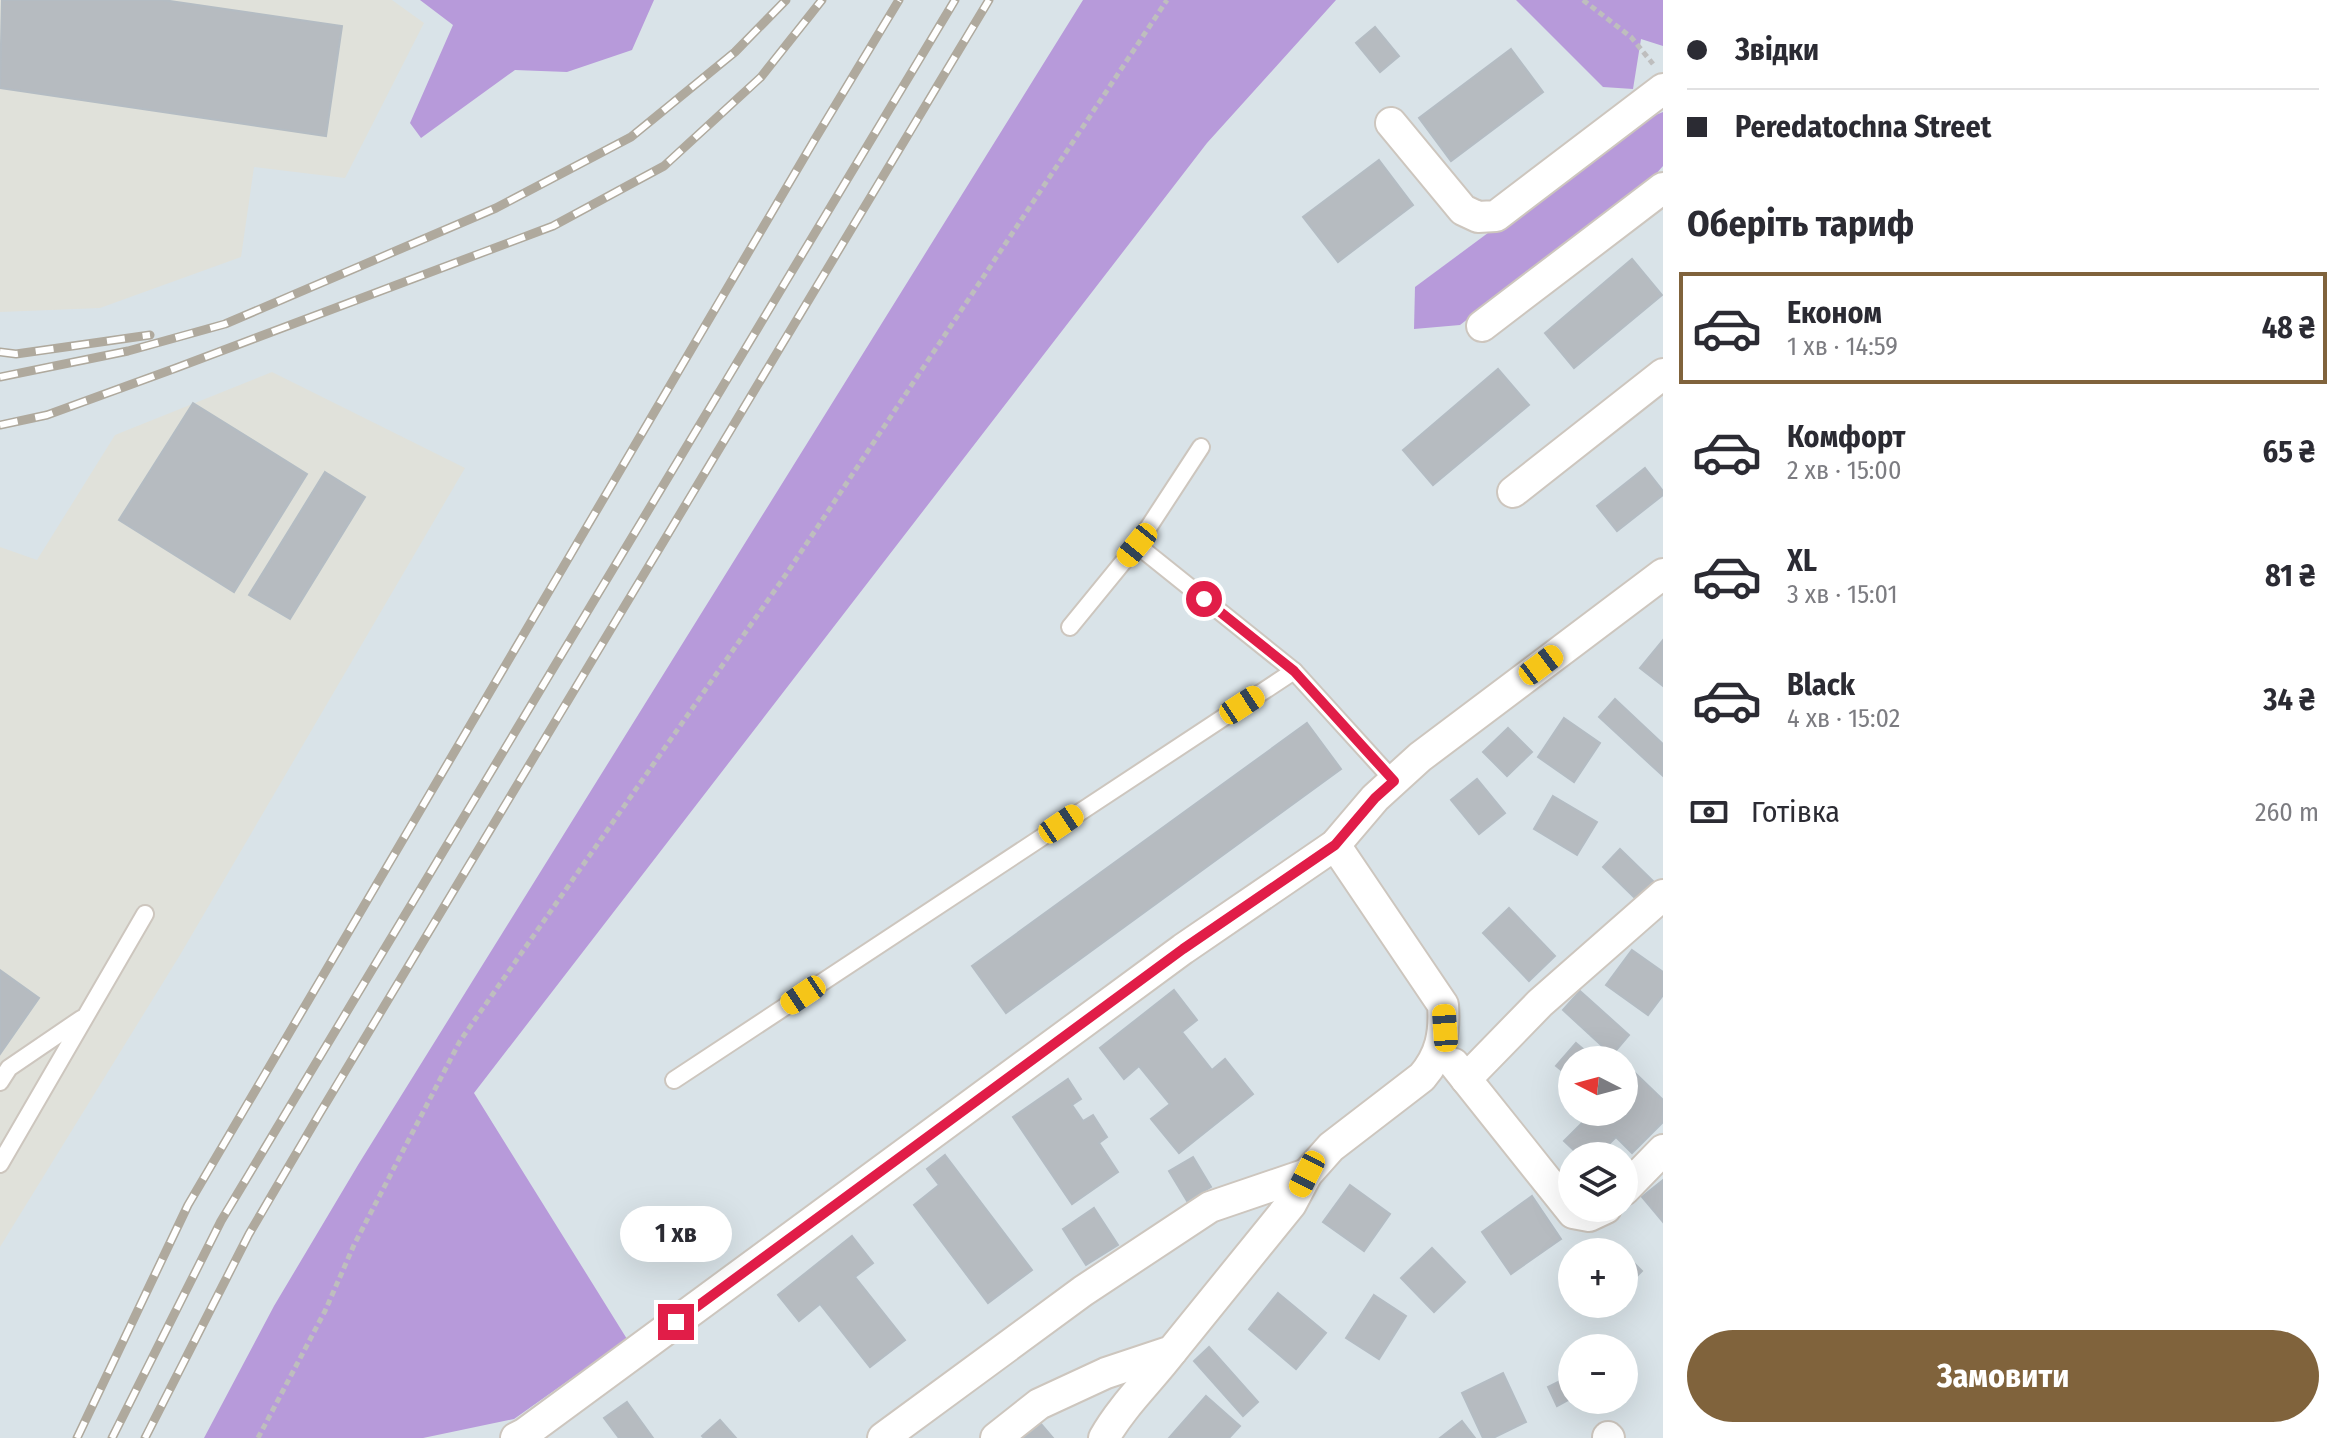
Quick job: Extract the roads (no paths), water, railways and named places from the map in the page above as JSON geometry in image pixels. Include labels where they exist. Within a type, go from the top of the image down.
[{"type":"street","points":[[1391,123],[1463,210],[1478,217],[1496,216],[1659,78]]},
{"type":"street","points":[[1482,326],[1663,188]]},
{"type":"street","points":[[1513,492],[1663,374]]},
{"type":"street","points":[[516,1438],[1183,949],[1335,845],[1375,798],[1420,757],[1663,574]]},
{"type":"street","points":[[1104,1438],[1115,1418],[1148,1382],[1291,1204],[1307,1174],[1331,1147],[1422,1077],[1432,1065],[1440,1047],[1445,1028],[1443,1005],[1335,845]]},
{"type":"street","points":[[1466,1079],[1540,1003],[1663,895]]},
{"type":"street","points":[[1440,1047],[1558,1194]]},
{"type":"street","points":[[1638,1176],[1663,1150]]},
{"type":"street","points":[[883,1438],[1083,1291],[1210,1207],[1307,1174]]},
{"type":"street","points":[[996,1438],[1039,1404],[1106,1373],[1172,1351]]},
{"type":"lane","points":[[1070,627],[1137,545],[1201,447]]},
{"type":"lane","points":[[1137,545],[1294,671],[1394,781]]},
{"type":"lane","points":[[674,1080],[1294,671]]},
{"type":"lane","points":[[0,1164],[145,914]]},
{"type":"lane","points":[[0,1082],[9,1068],[86,1015]]},
{"type":"railway","points":[[0,377],[128,351],[225,324],[496,208],[631,137],[735,52],[786,0]]},
{"type":"railway","points":[[0,425],[47,415],[553,226],[664,166],[761,77],[822,0]]},
{"type":"railway","points":[[77,1438],[188,1205],[899,0]]},
{"type":"railway","points":[[112,1438],[221,1221],[955,0]]},
{"type":"railway","points":[[145,1438],[249,1234],[320,1113],[989,0]]},
{"type":"railway","points":[[0,352],[16,354],[150,335]]}]
